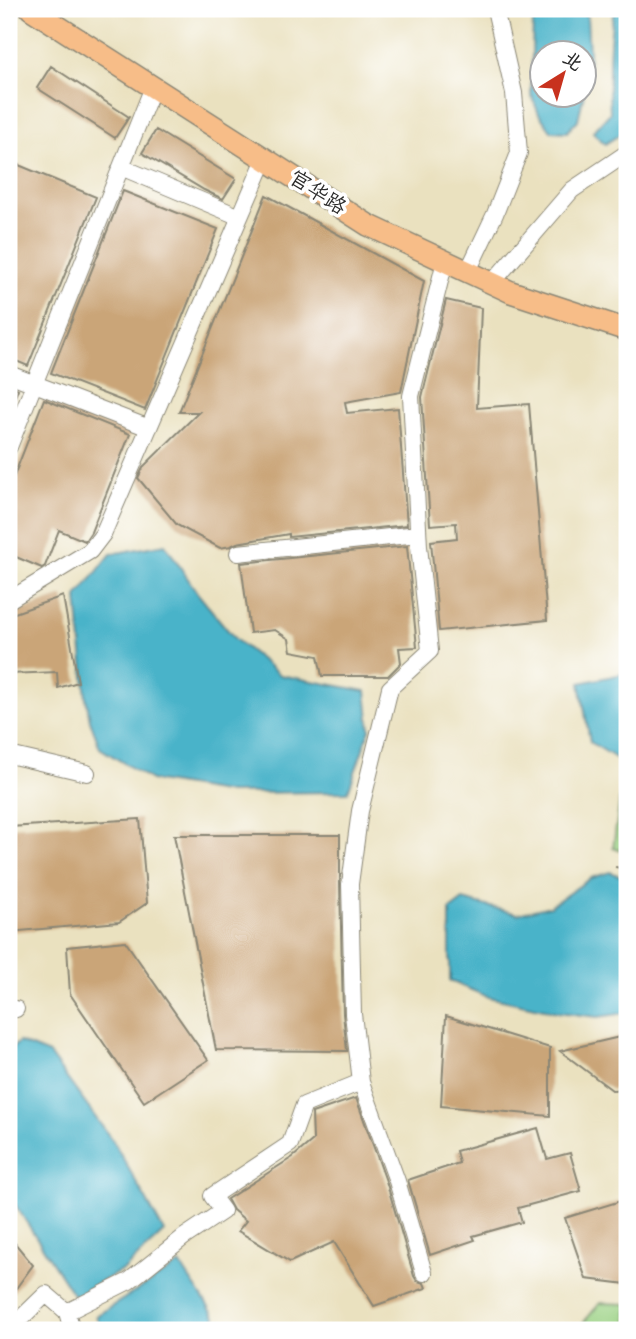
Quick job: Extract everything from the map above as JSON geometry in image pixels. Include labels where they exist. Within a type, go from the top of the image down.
[{"type":"main road","name":"官华路","points":[[31,9],[368,225],[511,292],[627,330]]},
{"type":"street","points":[[468,271],[495,214],[519,153],[514,93],[495,9]]},
{"type":"street","points":[[9,447],[153,87]]},
{"type":"street","points":[[492,283],[572,190],[627,153]]},
{"type":"street","points":[[9,600],[90,551],[103,534],[265,159]]},
{"type":"street","points":[[121,167],[240,217]]},
{"type":"street","points":[[425,1273],[397,1181],[360,1082],[353,1014],[350,884],[360,811],[390,688],[430,651],[418,534],[411,396],[445,261]]},
{"type":"street","points":[[9,374],[149,428]]},
{"type":"street","points":[[238,553],[418,534]]},
{"type":"street","points":[[9,755],[87,774]]},
{"type":"street","points":[[67,1312],[129,1281],[184,1237],[223,1211],[212,1196],[290,1144],[304,1105],[360,1082]]},
{"type":"street","points":[[9,1330],[46,1294],[67,1312],[72,1330]]},
{"type":"path","points":[[615,867],[627,869]]},
{"type":"green space","points":[[627,783],[627,853],[613,848],[622,784]]},
{"type":"green space","points":[[600,1303],[627,1304],[627,1330],[577,1330]]},
{"type":"water","points":[[539,9],[578,9],[587,16],[588,38],[532,38],[533,19]]},
{"type":"water","points":[[614,9],[627,9],[627,130],[605,144],[593,132],[610,113],[609,61]]},
{"type":"water","points":[[537,108],[581,108],[578,120],[567,132],[551,131]]},
{"type":"water","points":[[165,544],[198,594],[235,639],[280,675],[366,691],[370,729],[348,792],[230,793],[151,780],[100,748],[86,698],[77,597],[111,554]]},
{"type":"water","points":[[627,673],[627,765],[590,742],[580,683]]},
{"type":"water","points":[[610,872],[627,878],[627,1013],[598,1017],[558,1012],[488,997],[450,981],[450,910],[463,900],[518,914],[550,906],[591,878]]},
{"type":"water","points":[[19,1042],[49,1054],[115,1144],[164,1232],[125,1269],[74,1296],[9,1195],[9,1051]]},
{"type":"water","points":[[180,1264],[224,1330],[101,1330],[96,1316]]},
{"type":"building","points":[[51,66],[129,117],[115,138],[37,88]]},
{"type":"building","points":[[156,130],[236,179],[223,199],[142,153]]},
{"type":"building","points":[[9,161],[96,197],[28,366],[9,358]]},
{"type":"building","points":[[123,191],[218,229],[145,410],[51,373]]},
{"type":"building","points":[[266,195],[424,281],[401,392],[345,402],[347,413],[398,408],[407,525],[289,537],[289,534],[220,548],[177,525],[138,478],[144,466],[199,412],[179,412]]},
{"type":"building","points":[[446,300],[481,308],[477,408],[529,404],[547,620],[439,631],[431,541],[457,538],[456,523],[430,525],[422,397]]},
{"type":"building","points":[[9,385],[18,389],[9,411]]},
{"type":"building","points":[[44,399],[130,434],[91,532],[85,541],[59,530],[42,568],[9,554],[9,489]]},
{"type":"building","points":[[407,546],[417,647],[399,648],[401,663],[388,676],[322,676],[318,656],[291,651],[289,639],[275,630],[250,633],[241,563]]},
{"type":"building","points":[[63,596],[78,682],[58,688],[57,672],[9,674],[9,615]]},
{"type":"building","points":[[140,819],[147,903],[119,922],[9,932],[9,827]]},
{"type":"building","points":[[174,835],[340,835],[343,1014],[347,1051],[216,1050]]},
{"type":"building","points":[[125,941],[208,1060],[144,1102],[70,994],[67,947]]},
{"type":"building","points":[[446,1016],[550,1048],[550,1116],[441,1106]]},
{"type":"building","points":[[624,1036],[627,1045],[627,1089],[612,1090],[560,1051]]},
{"type":"building","points":[[356,1098],[387,1184],[414,1276],[417,1281],[424,1283],[426,1288],[374,1306],[334,1242],[290,1262],[238,1231],[246,1221],[233,1210],[227,1199],[293,1157],[313,1140],[312,1113]]},
{"type":"building","points":[[538,1128],[547,1159],[570,1153],[581,1191],[518,1208],[522,1222],[473,1236],[475,1240],[430,1255],[408,1180],[459,1163],[456,1151]]},
{"type":"building","points":[[627,1199],[627,1284],[586,1279],[565,1218]]},
{"type":"building","points":[[9,1236],[33,1265],[9,1298]]}]
